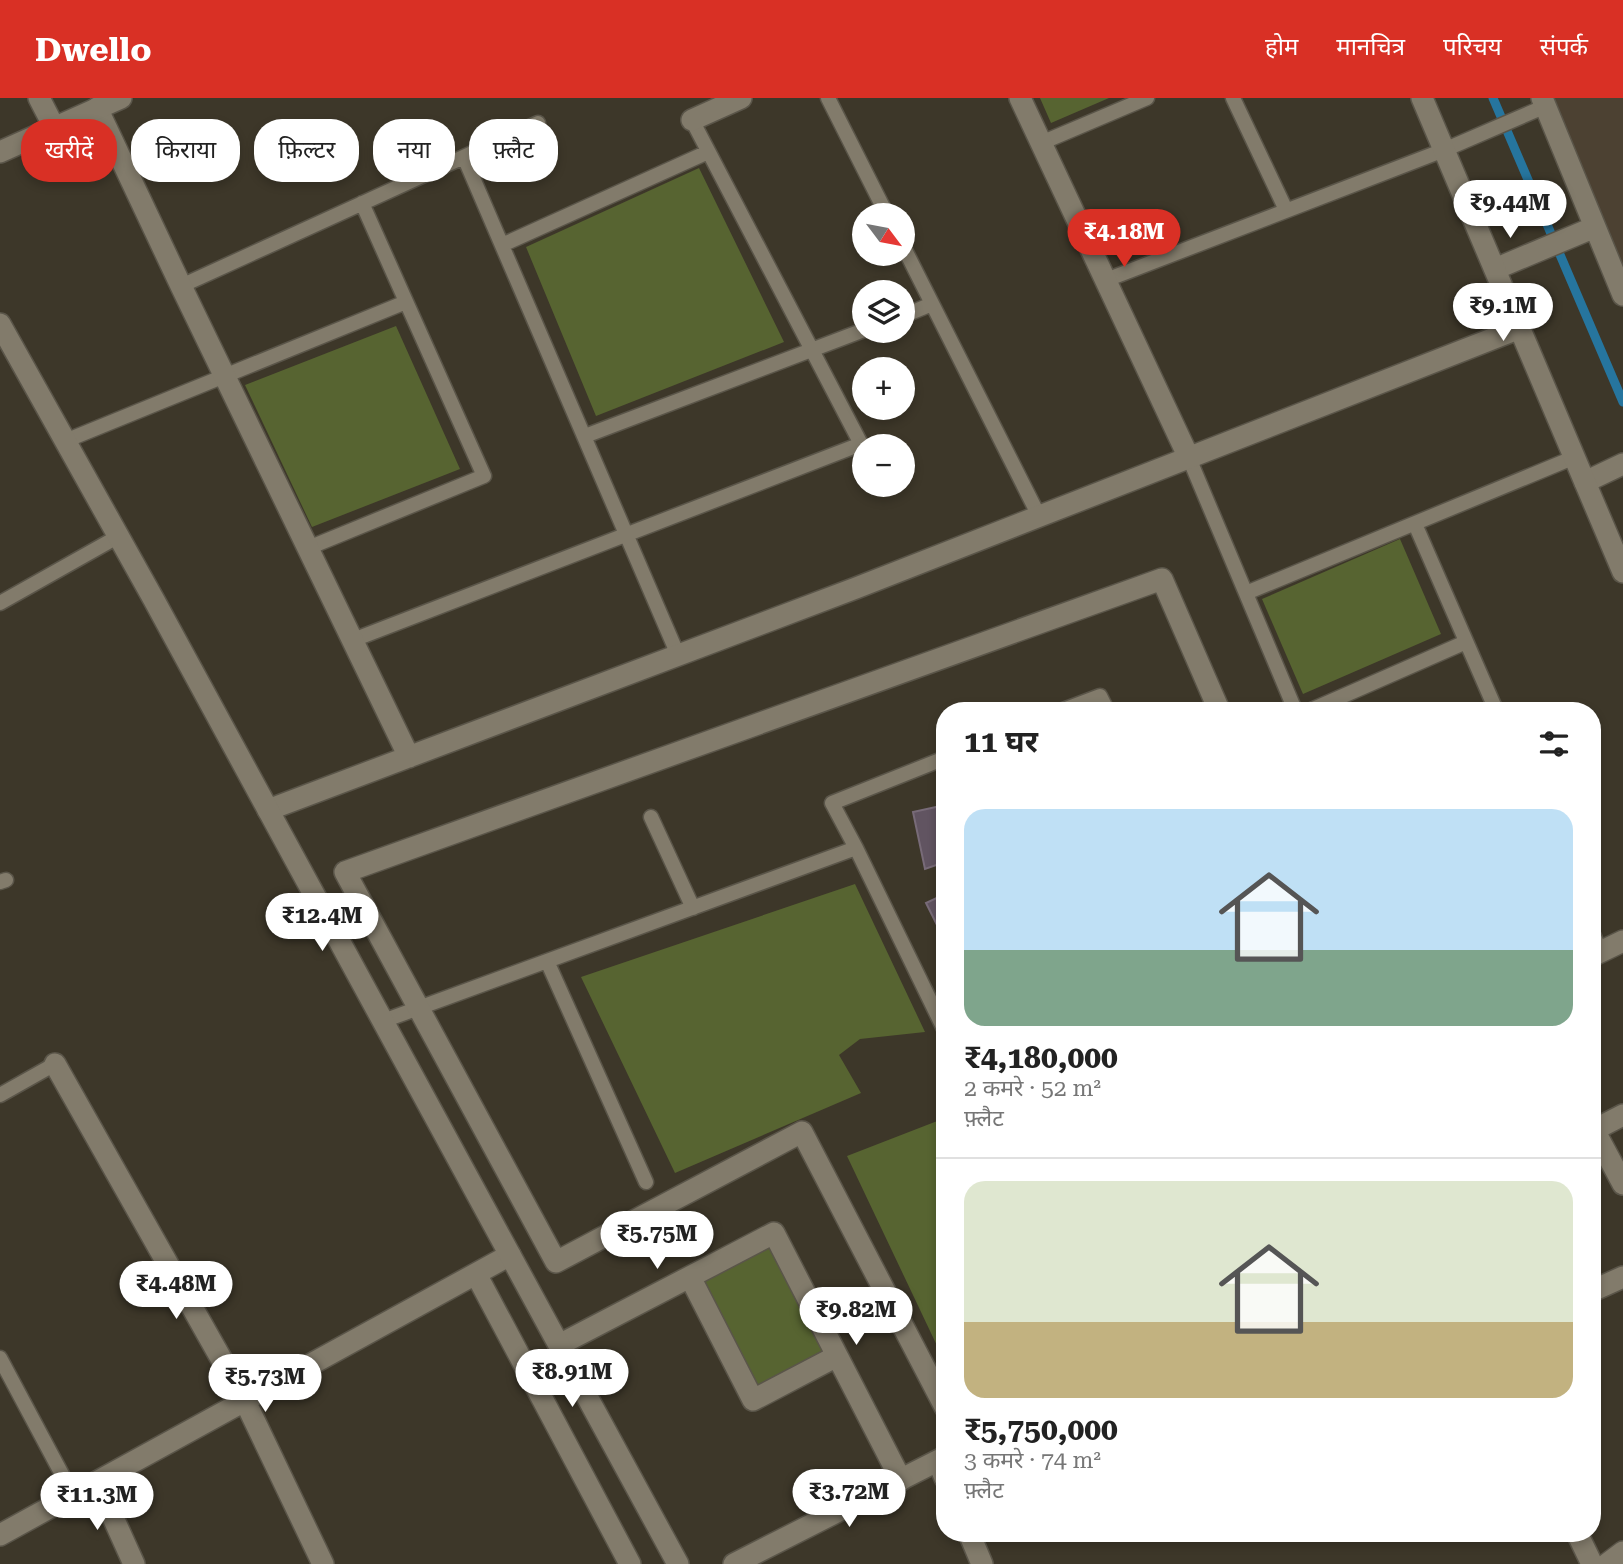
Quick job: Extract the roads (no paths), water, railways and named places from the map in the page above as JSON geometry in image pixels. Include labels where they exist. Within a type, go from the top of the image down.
[{"type":"street","points":[[39,98],[50,119]]},
{"type":"street","points":[[72,119],[121,98]]},
{"type":"street","points":[[692,120],[741,98]]},
{"type":"street","points":[[1020,98],[1189,458]]},
{"type":"street","points":[[1422,98],[1623,572]]},
{"type":"street","points":[[1544,102],[1623,295]]},
{"type":"street","points":[[97,108],[409,757]]},
{"type":"street","points":[[0,152],[21,142]]},
{"type":"street","points":[[1495,269],[1595,227]]},
{"type":"street","points":[[0,324],[119,536],[678,1564]]},
{"type":"street","points":[[268,810],[856,588],[1520,328]]},
{"type":"street","points":[[1585,482],[1623,464]]},
{"type":"street","points":[[936,1390],[802,1132],[556,1262],[345,872],[1162,579],[1216,702]]},
{"type":"street","points":[[1601,952],[1623,941]]},
{"type":"street","points":[[55,1064],[245,1401],[323,1564]]},
{"type":"street","points":[[1601,1126],[1623,1115]]},
{"type":"street","points":[[1601,1144],[1623,1184]]},
{"type":"street","points":[[559,1345],[774,1233],[901,1480]]},
{"type":"street","points":[[0,1535],[510,1255]]},
{"type":"street","points":[[476,1274],[630,1564]]},
{"type":"street","points":[[690,1277],[753,1400],[837,1356]]},
{"type":"street","points":[[1601,1287],[1623,1277]]},
{"type":"street","points":[[734,1564],[901,1480],[936,1468]]},
{"type":"street","points":[[97,1482],[134,1564]]},
{"type":"street","points":[[973,1542],[982,1564]]},
{"type":"street","points":[[1581,1542],[1592,1564]]},
{"type":"street","points":[[1607,1564],[1623,1552]]},
{"type":"lane","points":[[828,98],[881,203]]},
{"type":"lane","points":[[1041,143],[1147,98]]},
{"type":"lane","points":[[1233,98],[1286,211]]},
{"type":"lane","points":[[1106,280],[1444,150],[1518,118],[1544,102]]},
{"type":"lane","points":[[353,640],[861,444],[692,120]]},
{"type":"lane","points":[[502,245],[708,152]]},
{"type":"lane","points":[[181,286],[469,155]]},
{"type":"lane","points":[[464,157],[678,655]]},
{"type":"lane","points":[[308,548],[484,476],[362,203]]},
{"type":"lane","points":[[913,266],[1040,516]]},
{"type":"lane","points":[[65,441],[406,302]]},
{"type":"lane","points":[[915,311],[932,304]]},
{"type":"lane","points":[[585,436],[852,335]]},
{"type":"lane","points":[[1246,593],[1574,457]]},
{"type":"lane","points":[[1189,458],[1292,702]]},
{"type":"lane","points":[[1415,524],[1492,702]]},
{"type":"lane","points":[[0,603],[119,536]]},
{"type":"lane","points":[[1329,702],[1466,642]]},
{"type":"lane","points":[[1084,702],[1100,696],[1103,702]]},
{"type":"lane","points":[[936,762],[832,803],[936,1012]]},
{"type":"lane","points":[[651,817],[693,908]]},
{"type":"lane","points":[[383,1021],[856,848]]},
{"type":"lane","points":[[547,961],[646,1182]]},
{"type":"lane","points":[[0,1095],[55,1064]]},
{"type":"lane","points":[[0,1358],[73,1495]]},
{"type":"waterway","points":[[1493,98],[1623,402]]}]
